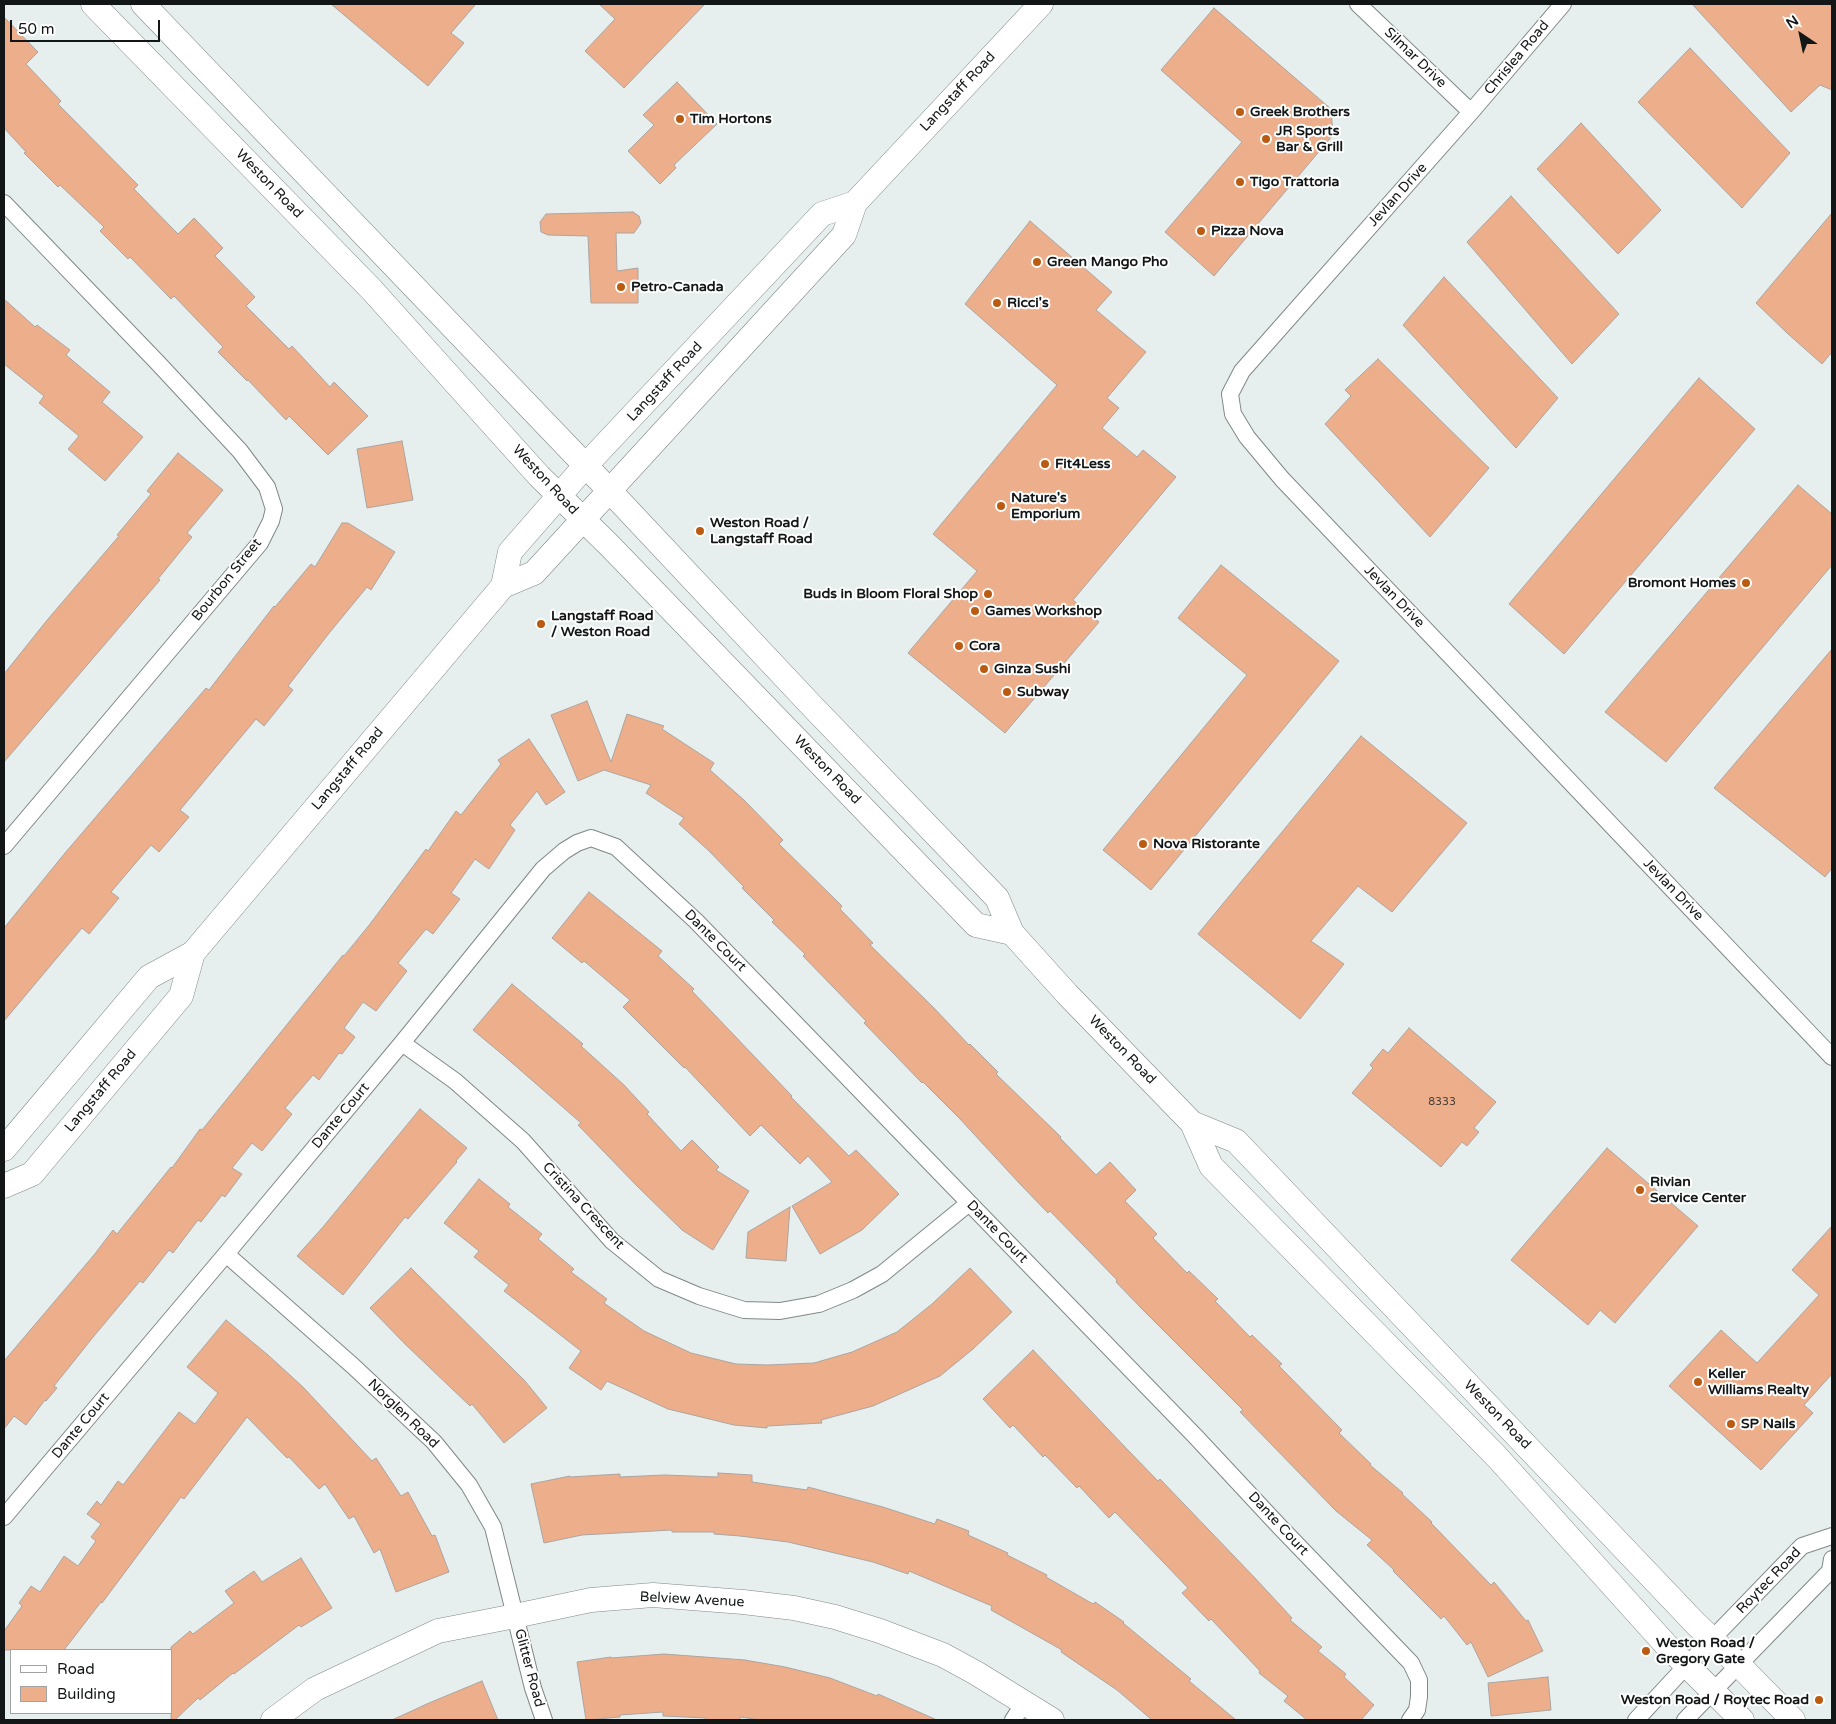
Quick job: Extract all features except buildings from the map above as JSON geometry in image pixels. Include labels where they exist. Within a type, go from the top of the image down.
[{"type":"main road","name":"Weston Road","points":[[93,4],[372,290],[559,496],[617,553],[976,925],[1012,933]]},
{"type":"main road","name":"Weston Road","points":[[143,4],[586,465],[811,705],[997,898],[1012,933],[1067,994],[1192,1123],[1211,1166],[1497,1457],[1686,1666],[1742,1720]]},
{"type":"main road","name":"Langstaff Road","points":[[4,1149],[149,977],[193,953],[503,586],[534,573],[844,236],[855,203],[1041,4]]},
{"type":"main road","name":"Langstaff Road","points":[[503,586],[510,552],[586,465],[822,214],[855,203]]},
{"type":"main road","name":"Langstaff Road","points":[[4,1186],[32,1174],[181,996],[193,953]]},
{"type":"main road","name":"Weston Road","points":[[1192,1123],[1236,1141],[1712,1638],[1793,1720]]},
{"type":"main road","name":"Belview Avenue","points":[[273,1720],[315,1689],[438,1630],[590,1600],[652,1595],[794,1608],[835,1617],[913,1642],[943,1655],[976,1673],[1018,1712],[1052,1720]]},
{"type":"street","name":"Silmar Drive","points":[[1358,4],[1471,112]]},
{"type":"street","name":"Chrislea Road","points":[[1471,112],[1563,4]]},
{"type":"street","name":"Jevlan Drive","points":[[1471,112],[1242,371],[1230,394],[1233,414],[1247,437],[1282,479],[1832,1057]]},
{"type":"street","name":"Bourbon Street","points":[[4,203],[240,451],[267,488],[274,509],[271,521],[260,543],[4,846]]},
{"type":"street","name":"Dante Court","points":[[4,1517],[402,1043],[543,869],[564,851],[577,843],[591,838],[616,847],[696,921],[1412,1663],[1419,1680],[1419,1698],[1417,1710],[1410,1720]]},
{"type":"street","name":"Cristina Crescent","points":[[402,1043],[455,1081],[522,1141],[612,1241],[659,1279],[699,1296],[744,1310],[780,1311],[819,1304],[853,1290],[882,1274],[969,1203]]},
{"type":"street","name":"Norglen Road","points":[[226,1254],[353,1366],[434,1442],[469,1485],[493,1527],[515,1616]]},
{"type":"street","name":"Roytec Road","points":[[1636,1720],[1712,1638],[1802,1546],[1832,1536]]},
{"type":"street","points":[[1685,1720],[1830,1571],[1832,1559]]},
{"type":"street","name":"Glitter Road","points":[[515,1616],[533,1688],[544,1720]]},
{"type":"place","name":"Greek Brothers","points":[[1240,112]]},
{"type":"place","name":"Tim Hortons","points":[[680,119]]},
{"type":"place","name":"JR Sports Bar & Grill","points":[[1266,139]]},
{"type":"place","name":"Tigo Trattoria","points":[[1240,182]]},
{"type":"place","name":"Pizza Nova","points":[[1201,231]]},
{"type":"place","name":"Green Mango Pho","points":[[1037,262]]},
{"type":"place","name":"Petro-Canada","points":[[621,287]]},
{"type":"place","name":"Ricci's","points":[[997,303]]},
{"type":"place","name":"Fit4Less","points":[[1045,464]]},
{"type":"place","name":"Nature's Emporium","points":[[1001,506]]},
{"type":"place","name":"Weston Road / Langstaff Road","points":[[700,531]]},
{"type":"place","name":"Bromont Homes","points":[[1746,583]]},
{"type":"place","name":"Buds in Bloom Floral Shop","points":[[988,594]]},
{"type":"place","name":"Games Workshop","points":[[975,611]]},
{"type":"place","name":"Langstaff Road / Weston Road","points":[[541,624]]},
{"type":"place","name":"Cora","points":[[959,646]]},
{"type":"place","name":"Ginza Sushi","points":[[984,669]]},
{"type":"place","name":"Subway","points":[[1007,692]]},
{"type":"place","name":"Nova Ristorante","points":[[1143,844]]},
{"type":"place","name":"Rivian Service Center","points":[[1640,1190]]},
{"type":"place","name":"Keller Williams Realty","points":[[1698,1382]]},
{"type":"place","name":"SP Nails","points":[[1731,1424]]},
{"type":"place","name":"Weston Road / Gregory Gate","points":[[1646,1651]]},
{"type":"place","name":"Weston Road / Roytec Road","points":[[1819,1700]]}]
